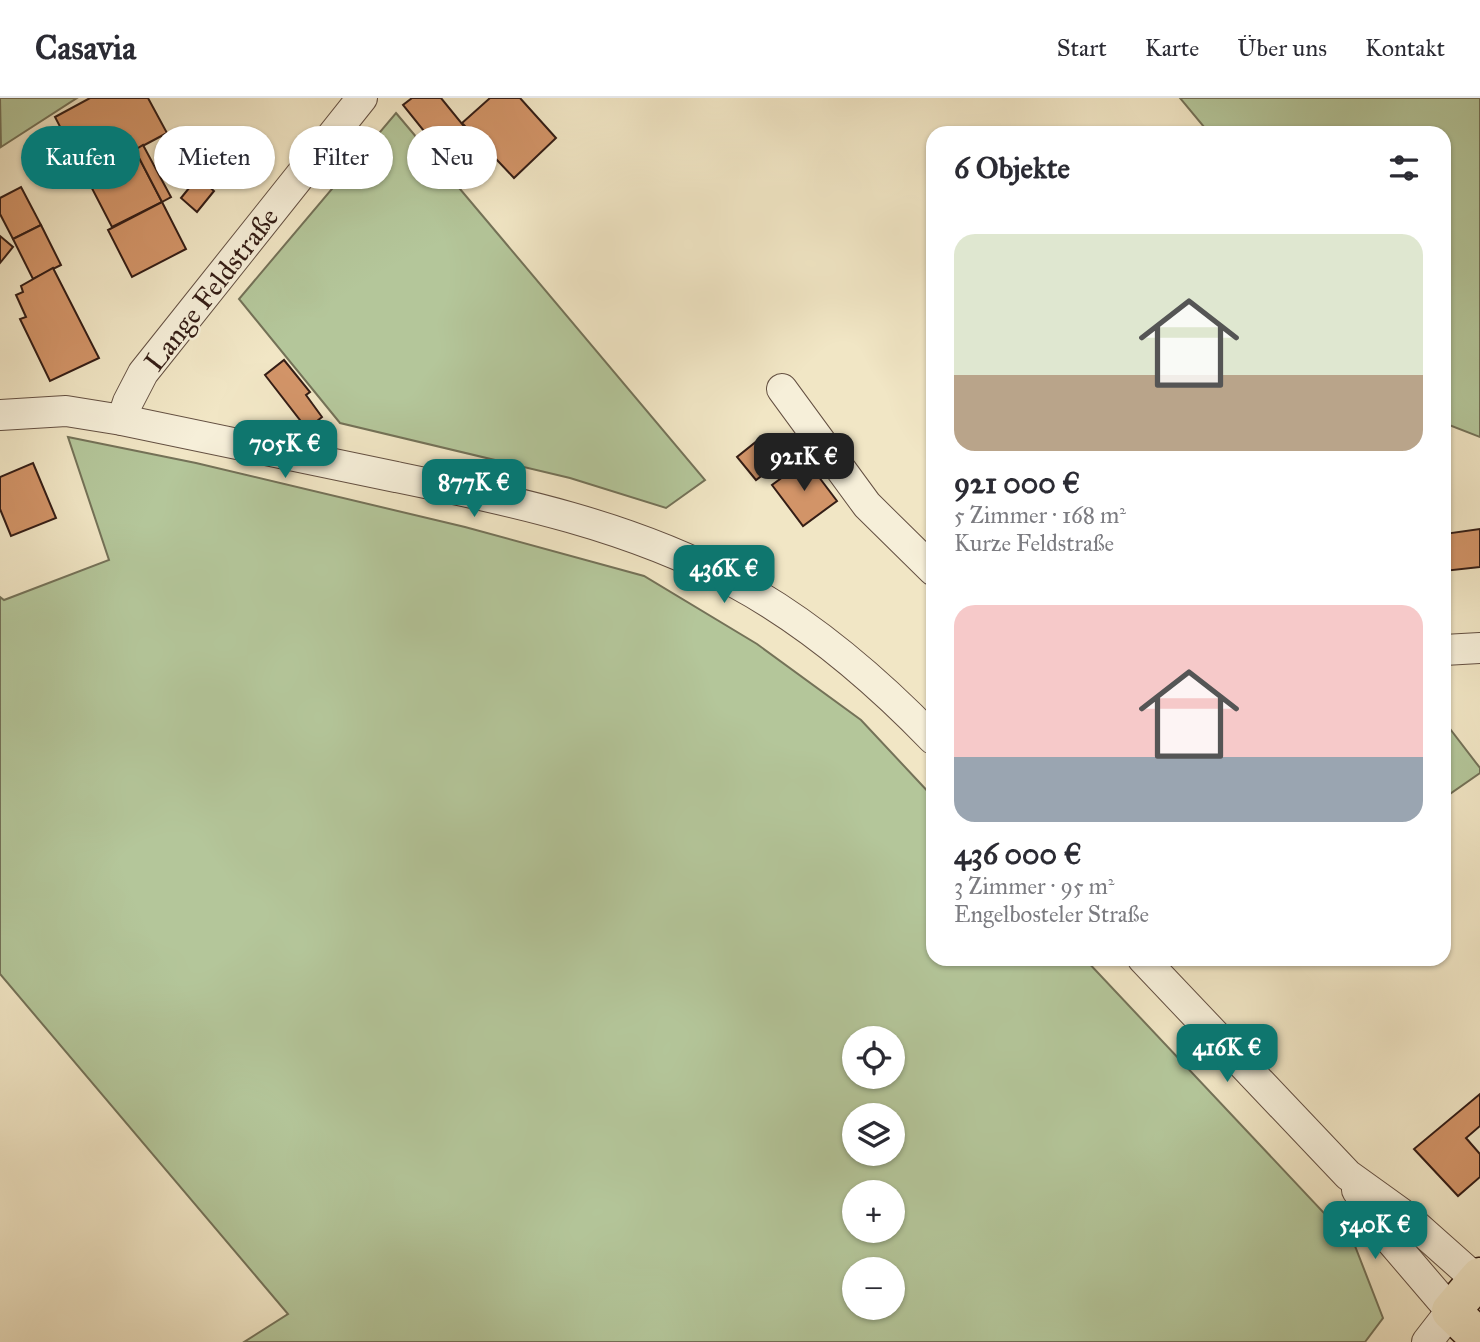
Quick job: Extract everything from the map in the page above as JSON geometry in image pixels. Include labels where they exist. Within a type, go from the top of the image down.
[{"type":"main road","points":[[1479,1280],[1451,1311],[1480,1339]]},
{"type":"street","name":"Lange Feldstraße","points":[[122,420],[143,373],[362,98]]},
{"type":"street","points":[[782,388],[867,505],[926,563]]},
{"type":"street","points":[[0,415],[66,411],[122,420],[501,499],[575,517],[667,550],[734,582],[795,620],[926,720]]},
{"type":"street","points":[[1451,650],[1480,648]]},
{"type":"street","points":[[1150,966],[1348,1175],[1405,1216],[1479,1280]]},
{"type":"street","points":[[1348,1175],[1386,1235],[1451,1311],[1427,1342]]},
{"type":"green space","points":[[0,98],[77,98],[34,126],[21,126],[21,134],[1,147]]},
{"type":"green space","points":[[1180,98],[1480,98],[1480,437],[1451,426],[1451,126],[1203,126]]},
{"type":"green space","points":[[396,113],[407,126],[407,189],[460,189],[705,480],[666,508],[570,478],[340,423],[239,299],[332,189],[393,189],[393,126],[385,126]]},
{"type":"green space","points":[[68,437],[196,463],[465,527],[644,576],[757,644],[861,720],[926,790],[926,966],[1092,966],[1355,1246],[1383,1318],[1365,1342],[244,1342],[288,1314],[0,974],[0,597],[4,600],[109,560]]},
{"type":"green space","points":[[1451,730],[1480,768],[1480,773],[1451,793]]},
{"type":"building","points":[[90,98],[148,98],[163,126],[154,126],[154,140],[140,147],[140,126],[60,126],[55,117]]},
{"type":"building","points":[[412,98],[441,98],[464,126],[420,126],[403,105]]},
{"type":"building","points":[[490,98],[520,98],[556,138],[514,178],[497,160],[497,126],[465,126],[462,123]]},
{"type":"building","points":[[143,145],[154,165],[154,187],[140,160],[140,147]]},
{"type":"building","points":[[140,160],[162,202],[112,227],[92,189],[140,189]]},
{"type":"building","points":[[21,187],[41,225],[13,239],[0,214],[0,198]]},
{"type":"building","points":[[155,189],[167,189],[171,197],[162,202]]},
{"type":"building","points":[[188,189],[214,191],[197,212],[181,198]]},
{"type":"building","points":[[162,202],[186,249],[132,277],[108,230]]},
{"type":"building","points":[[41,225],[61,265],[33,279],[13,239]]},
{"type":"building","points":[[0,236],[13,247],[0,263]]},
{"type":"building","points":[[53,268],[99,358],[50,381],[20,319],[26,317],[16,295],[23,292],[21,286]]},
{"type":"building","points":[[284,360],[310,392],[306,395],[322,417],[307,429],[265,375]]},
{"type":"building","points":[[762,437],[781,461],[756,480],[737,457]]},
{"type":"building","points":[[806,460],[837,501],[803,526],[772,485]]},
{"type":"building","points":[[33,463],[56,518],[11,536],[0,509],[0,477]]},
{"type":"building","points":[[1480,529],[1480,567],[1451,570],[1451,533]]},
{"type":"building","points":[[1480,1094],[1480,1126],[1466,1138],[1480,1154],[1480,1177],[1458,1196],[1414,1149]]}]
